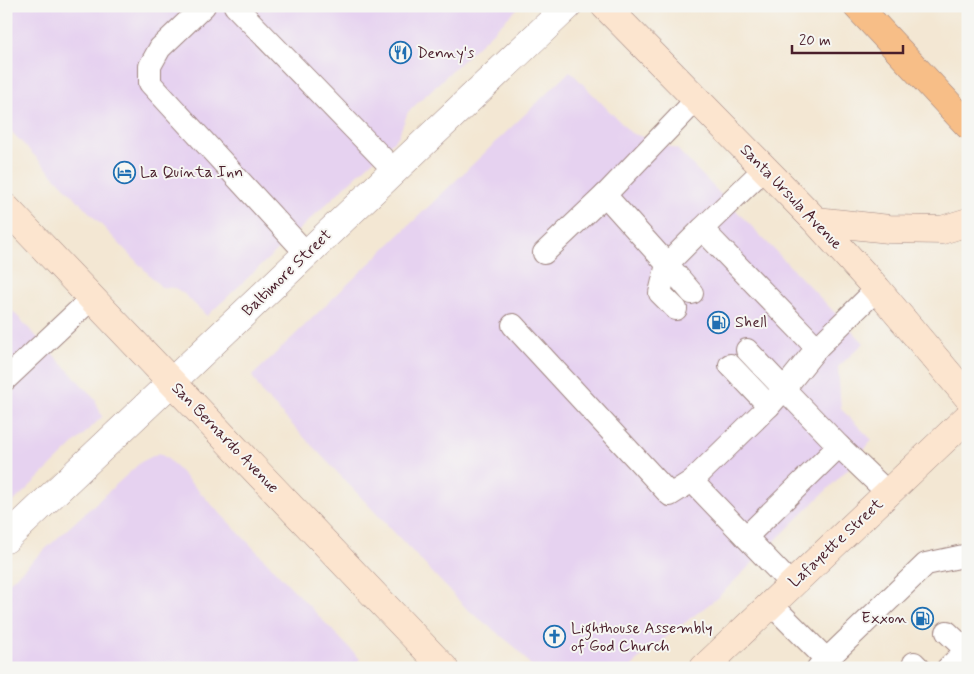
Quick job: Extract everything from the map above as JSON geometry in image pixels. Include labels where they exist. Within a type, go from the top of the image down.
[{"type":"highway","points":[[857,6],[968,125]]},
{"type":"main road","name":"Santa Ursula Avenue","points":[[605,6],[816,221],[877,289],[968,397]]},
{"type":"main road","name":"San Bernardo Avenue","points":[[6,208],[444,668]]},
{"type":"main road","points":[[816,221],[898,230],[942,230],[968,222]]},
{"type":"main road","name":"Lafayette Street","points":[[704,668],[968,416]]},
{"type":"street","name":"Baltimore Street","points":[[6,539],[568,6]]},
{"type":"lane","points":[[204,6],[160,48],[150,66],[150,82],[306,254]]},
{"type":"lane","points":[[235,6],[395,170]]},
{"type":"lane","points":[[544,254],[697,99]]},
{"type":"lane","points":[[676,309],[660,294],[666,264],[764,168]]},
{"type":"lane","points":[[604,195],[692,293]]},
{"type":"lane","points":[[702,229],[817,348]]},
{"type":"lane","points":[[513,325],[670,495],[692,480],[769,406],[817,348],[877,289]]},
{"type":"lane","points":[[6,379],[92,298]]},
{"type":"lane","points":[[747,350],[839,446],[888,493]]},
{"type":"lane","points":[[730,366],[769,406]]},
{"type":"lane","points":[[746,536],[839,446]]},
{"type":"lane","points":[[692,480],[792,585]]},
{"type":"lane","points":[[771,604],[832,658],[906,590],[926,564],[968,555]]},
{"type":"lane","points":[[947,632],[967,650],[948,668]]},
{"type":"shaded area","points":[[6,6],[515,6],[517,9],[408,112],[398,137],[207,316],[183,293],[175,288],[161,287],[6,126]]},
{"type":"shaded area","points":[[570,71],[631,133],[677,149],[864,343],[838,367],[841,409],[872,440],[853,464],[717,598],[643,655],[630,668],[533,668],[515,647],[466,608],[263,394],[252,376]]},
{"type":"shaded area","points":[[6,304],[95,399],[102,417],[6,509]]},
{"type":"shaded area","points":[[159,453],[169,460],[360,659],[354,666],[356,668],[6,668],[6,585],[141,462]]},
{"type":"place","name":"Denny's","points":[[401,53]]},
{"type":"place","name":"La Quinta Inn","points":[[124,172]]},
{"type":"place","name":"Shell","points":[[719,322]]},
{"type":"place","name":"Exxon","points":[[923,618]]},
{"type":"place","name":"Lighthouse Assembly of God Church","points":[[555,637]]}]
